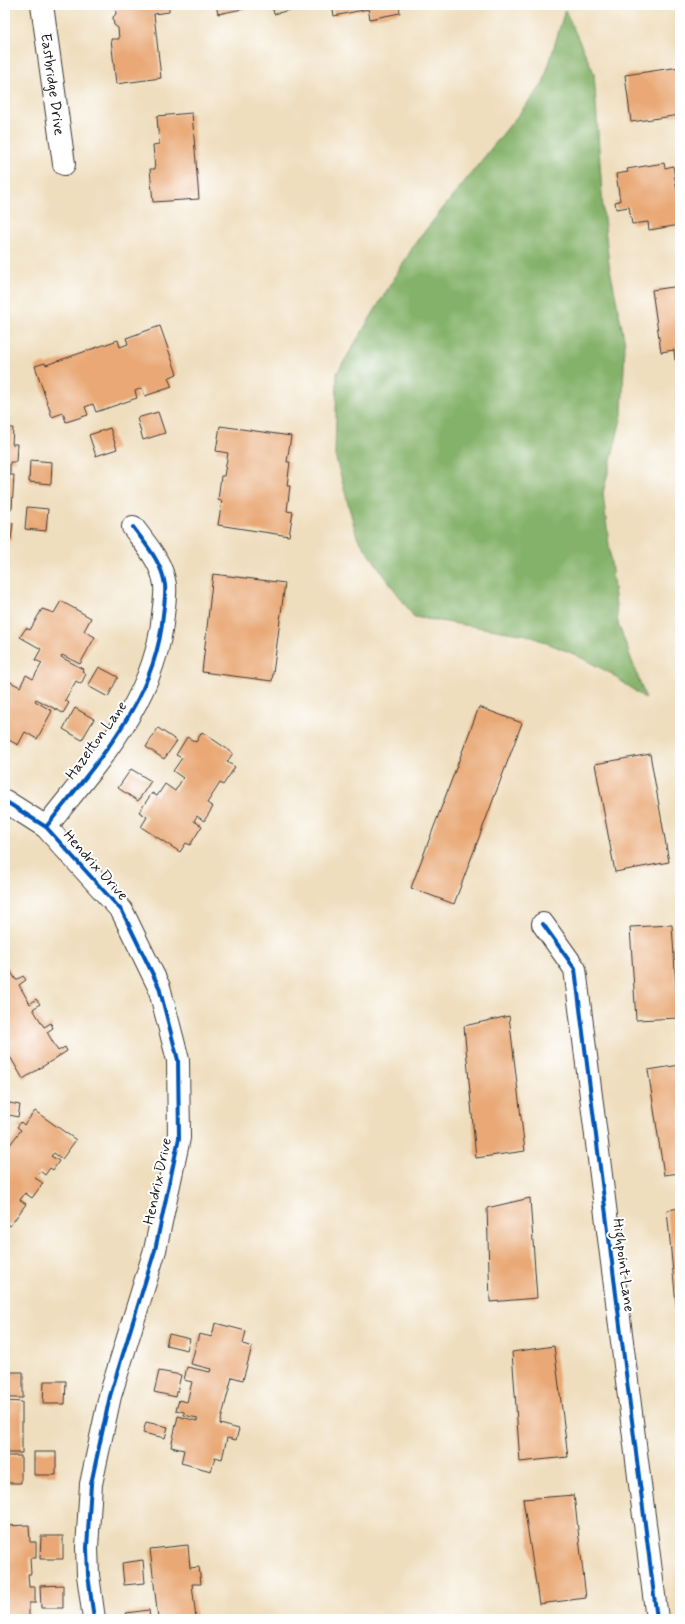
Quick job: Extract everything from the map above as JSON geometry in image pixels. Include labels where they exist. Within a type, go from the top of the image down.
[{"type":"street","name":"Eastbridge Drive","points":[[42,5],[64,164]]},
{"type":"street","name":"Hazelton Lane","points":[[46,827],[98,761],[126,721],[139,700],[158,649],[165,585],[156,558],[133,527]]},
{"type":"street","name":"Hendrix Drive","points":[[5,801],[46,827],[122,911],[159,987],[178,1060],[179,1138],[155,1250],[110,1396],[91,1484],[87,1548],[88,1575],[94,1619]]},
{"type":"street","name":"Highpoint Lane","points":[[543,924],[575,970],[657,1619]]},
{"type":"green space","points":[[565,10],[594,73],[603,209],[609,264],[625,343],[622,415],[603,493],[618,623],[646,699],[610,673],[574,654],[527,635],[414,617],[357,537],[335,455],[337,373],[416,242],[543,84]]},
{"type":"building","points":[[115,5],[169,5],[169,12],[154,14],[161,78],[116,84],[111,39],[119,39],[118,28],[114,25],[113,17],[116,14]]},
{"type":"building","points":[[216,5],[257,5],[257,6],[218,14]]},
{"type":"building","points":[[272,5],[293,5],[294,9],[274,14]]},
{"type":"building","points":[[332,5],[399,5],[400,13],[370,19],[368,9],[334,16]]},
{"type":"building","points":[[627,5],[654,5],[654,6],[628,10]]},
{"type":"building","points":[[680,67],[680,115],[631,122],[625,75]]},
{"type":"building","points":[[192,113],[199,199],[153,202],[150,169],[155,169],[153,145],[159,144],[157,116]]},
{"type":"building","points":[[664,163],[665,168],[673,166],[678,197],[680,197],[680,225],[649,230],[648,222],[632,224],[629,207],[616,209],[615,202],[620,201],[616,174],[628,172],[627,169]]},
{"type":"building","points":[[680,286],[680,359],[675,360],[674,350],[661,352],[652,290]]},
{"type":"building","points":[[160,326],[177,374],[168,378],[172,387],[145,396],[142,388],[135,391],[137,398],[96,412],[93,404],[85,407],[88,415],[66,422],[63,413],[52,417],[35,366],[45,363],[46,365],[118,340],[120,347],[128,344],[126,338]]},
{"type":"building","points":[[158,412],[165,433],[143,440],[137,418]]},
{"type":"building","points":[[220,426],[291,436],[287,462],[290,462],[287,486],[290,486],[287,511],[293,512],[289,536],[218,525],[222,501],[218,500],[221,476],[224,476],[228,453],[216,451]]},
{"type":"building","points":[[5,428],[13,428],[12,444],[17,444],[16,462],[10,462],[10,475],[14,475],[12,509],[7,509],[6,522],[13,523],[11,540],[5,540]]},
{"type":"building","points":[[110,428],[117,449],[96,456],[89,435]]},
{"type":"building","points":[[30,460],[52,462],[51,484],[29,482]]},
{"type":"building","points":[[27,507],[48,509],[46,531],[25,529]]},
{"type":"building","points":[[213,574],[285,583],[272,681],[202,672]]},
{"type":"building","points":[[61,601],[91,618],[84,631],[95,637],[80,664],[62,655],[61,657],[83,669],[82,671],[86,674],[81,684],[76,681],[65,700],[69,703],[63,713],[36,699],[35,701],[52,711],[37,739],[25,732],[18,745],[5,738],[5,679],[20,687],[26,675],[33,679],[42,663],[35,660],[41,649],[20,637],[26,628],[30,630],[42,609],[54,613]]},
{"type":"building","points":[[99,667],[118,677],[108,697],[88,686]]},
{"type":"building","points":[[479,707],[522,723],[454,904],[411,888]]},
{"type":"building","points":[[75,708],[94,719],[82,740],[63,729]]},
{"type":"building","points":[[158,728],[177,741],[164,759],[146,747]]},
{"type":"building","points":[[202,732],[233,753],[227,762],[235,767],[223,785],[220,783],[207,803],[213,807],[204,821],[197,816],[194,821],[202,826],[190,845],[186,843],[180,852],[141,827],[147,817],[139,812],[152,793],[157,796],[165,784],[175,791],[183,778],[173,771],[182,758],[176,755],[187,737],[196,742]]},
{"type":"building","points":[[650,754],[669,862],[615,872],[595,764]]},
{"type":"building","points":[[131,769],[151,781],[138,801],[118,788]]},
{"type":"building","points":[[672,925],[678,1018],[636,1020],[630,927]]},
{"type":"building","points":[[5,962],[16,980],[23,976],[26,980],[19,985],[30,1004],[36,999],[40,1004],[33,1009],[44,1027],[51,1023],[53,1028],[47,1032],[58,1051],[65,1047],[67,1051],[23,1079],[5,1048]]},
{"type":"building","points":[[509,1016],[525,1151],[476,1158],[464,1026]]},
{"type":"building","points":[[680,1065],[680,1173],[664,1175],[648,1070]]},
{"type":"building","points":[[5,1102],[20,1105],[18,1117],[5,1114]]},
{"type":"building","points":[[35,1111],[76,1140],[62,1159],[54,1153],[51,1156],[59,1161],[53,1170],[50,1168],[45,1175],[40,1171],[35,1178],[43,1183],[32,1198],[25,1193],[20,1200],[26,1204],[10,1226],[5,1223],[5,1144],[9,1146],[21,1130],[17,1127],[21,1122],[24,1125]]},
{"type":"building","points":[[530,1198],[537,1298],[490,1302],[487,1208]]},
{"type":"building","points":[[680,1208],[680,1313],[677,1314],[667,1210]]},
{"type":"building","points":[[215,1323],[246,1331],[243,1344],[252,1347],[243,1380],[232,1377],[220,1424],[239,1429],[236,1440],[227,1438],[222,1459],[215,1457],[211,1471],[181,1463],[184,1450],[171,1447],[178,1416],[197,1421],[197,1418],[184,1415],[184,1412],[176,1410],[179,1400],[187,1402],[192,1382],[184,1380],[187,1367],[210,1372],[211,1369],[191,1364],[199,1334],[212,1337]]},
{"type":"building","points":[[169,1334],[190,1339],[187,1350],[166,1345]]},
{"type":"building","points":[[554,1346],[568,1457],[520,1462],[512,1352]]},
{"type":"building","points":[[5,1367],[7,1367],[7,1372],[23,1372],[23,1398],[5,1398]]},
{"type":"building","points":[[159,1371],[181,1375],[176,1397],[154,1392]]},
{"type":"building","points":[[44,1381],[66,1381],[65,1404],[43,1404]]},
{"type":"building","points":[[5,1401],[22,1402],[22,1453],[5,1453]]},
{"type":"building","points":[[146,1422],[168,1427],[165,1438],[143,1433]]},
{"type":"building","points":[[34,1452],[56,1452],[56,1475],[34,1475]]},
{"type":"building","points":[[5,1456],[21,1456],[21,1483],[5,1483]]},
{"type":"building","points":[[574,1495],[586,1598],[539,1604],[523,1499]]},
{"type":"building","points":[[29,1525],[30,1542],[36,1542],[36,1558],[30,1558],[31,1574],[28,1574],[29,1587],[35,1587],[35,1603],[29,1603],[29,1618],[5,1619],[5,1526]]},
{"type":"building","points":[[41,1536],[63,1536],[63,1559],[40,1559]]},
{"type":"building","points":[[188,1545],[190,1568],[199,1567],[201,1584],[192,1584],[196,1619],[158,1619],[150,1549]]},
{"type":"building","points":[[143,1560],[145,1583],[124,1585],[122,1563]]},
{"type":"building","points":[[63,1585],[63,1608],[41,1608],[40,1586]]},
{"type":"building","points":[[149,1610],[150,1619],[127,1619],[126,1613]]},
{"type":"cycle path","points":[[46,827],[121,729],[136,703],[149,675],[158,646],[163,615],[165,585],[161,569],[157,561],[133,527]]},
{"type":"cycle path","points":[[5,801],[46,827],[122,911],[159,987],[178,1060],[179,1138],[155,1250],[110,1396],[91,1484],[87,1548],[88,1575],[94,1619]]},
{"type":"cycle path","points":[[543,924],[575,969],[657,1619]]}]
